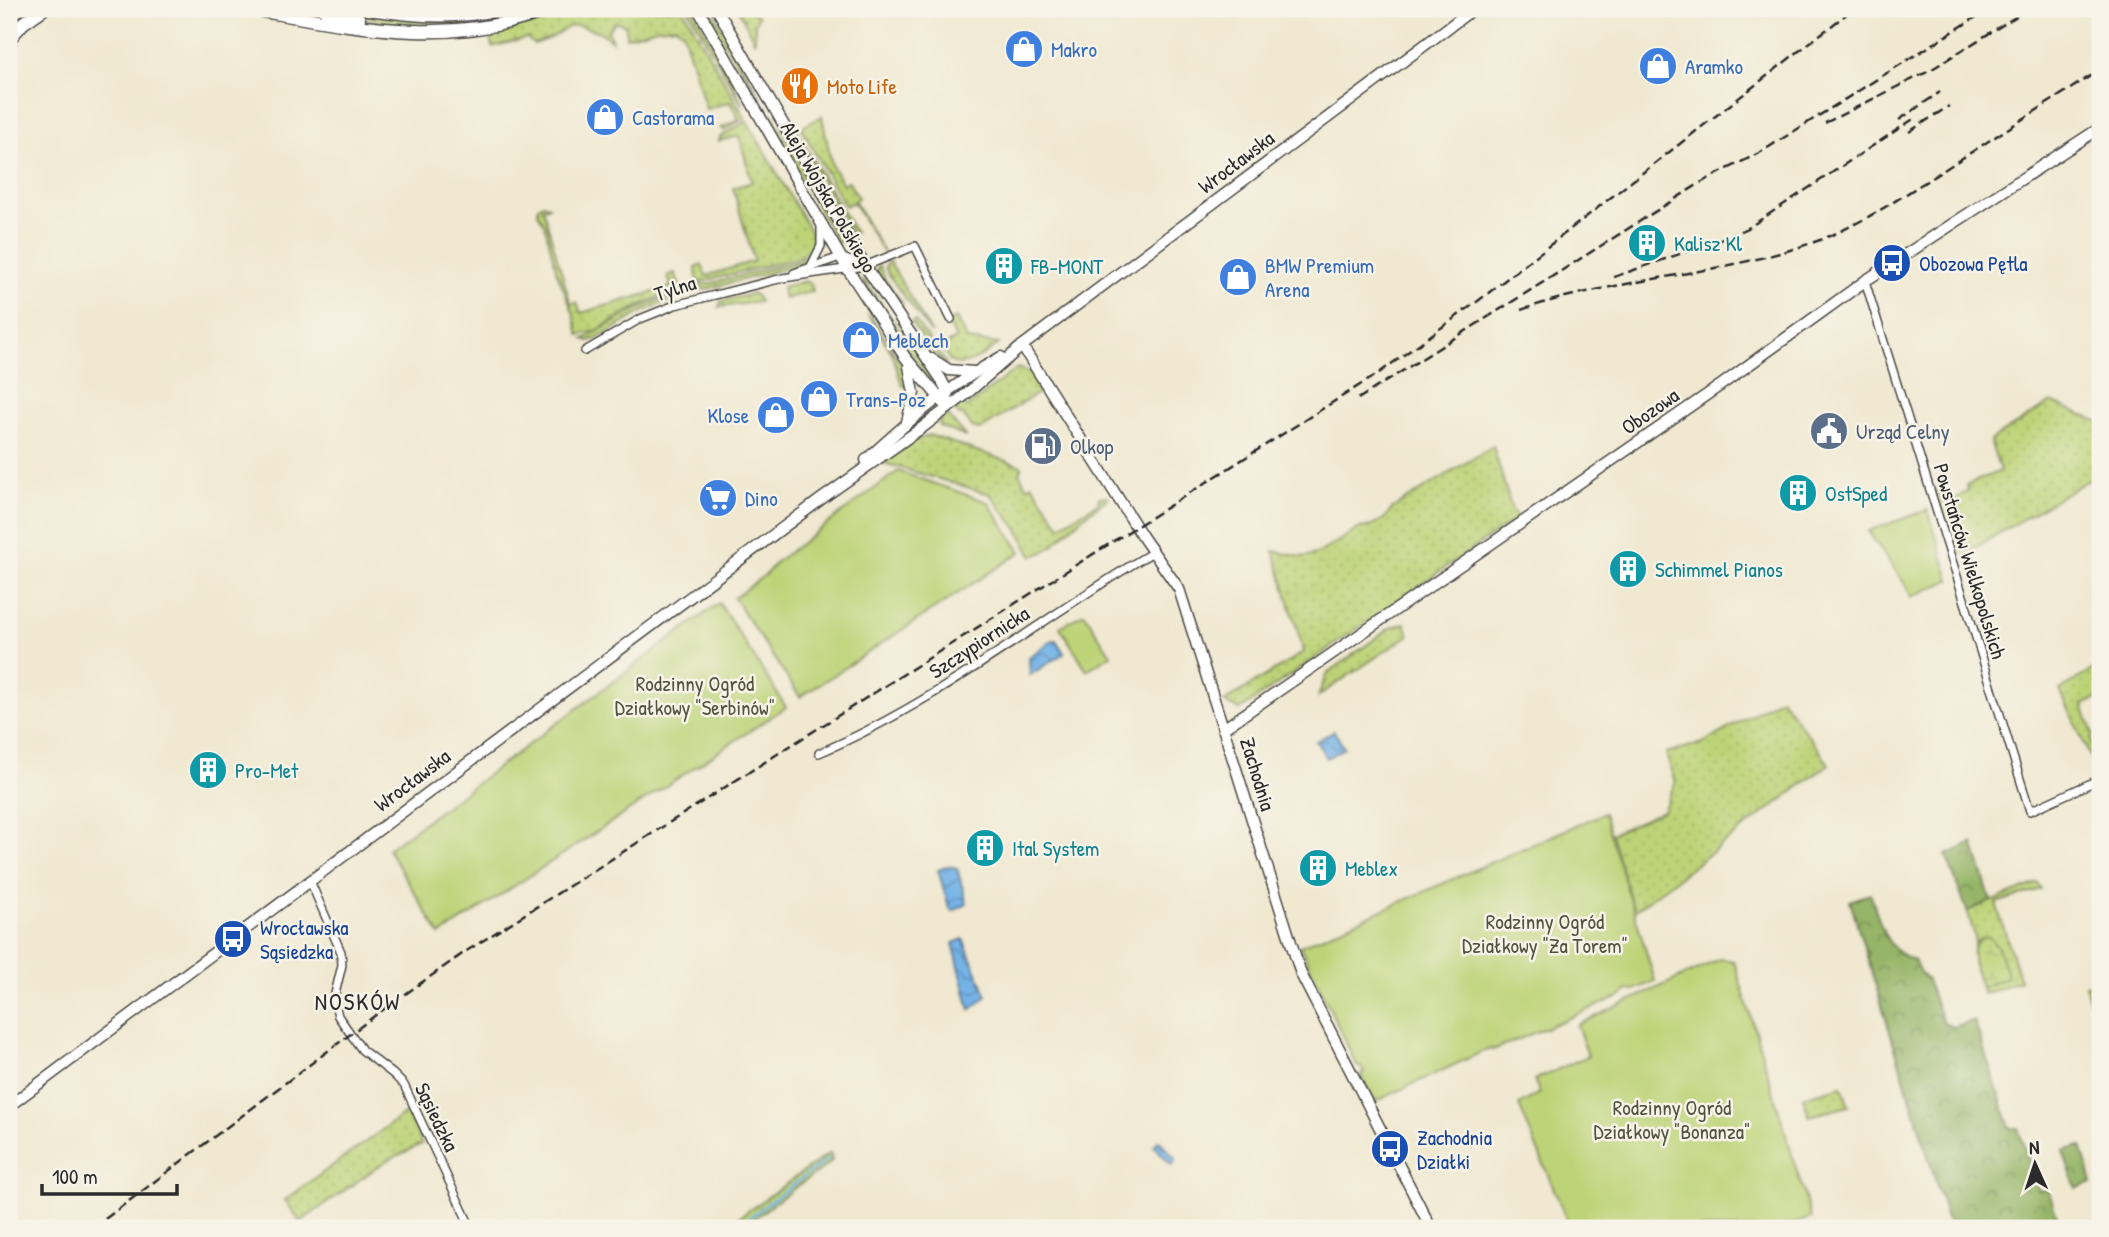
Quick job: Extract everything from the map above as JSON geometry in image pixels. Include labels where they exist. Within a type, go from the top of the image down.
[{"type":"main road","points":[[9,39],[23,23],[43,9]]},
{"type":"main road","points":[[252,9],[398,30],[446,32],[508,23],[549,9]]},
{"type":"main road","points":[[323,9],[398,30]]},
{"type":"main road","points":[[368,9],[403,14],[462,15],[499,9]]},
{"type":"street","points":[[9,20],[14,9]]},
{"type":"street","points":[[386,9],[403,14]]},
{"type":"street","name":"Aleja Wojska Polskiego","points":[[698,9],[840,257],[905,357],[943,395]]},
{"type":"street","name":"Aleja Wojska Polskiego","points":[[717,9],[865,266],[926,355],[943,395]]},
{"type":"street","name":"Wrocławska","points":[[9,1106],[839,485],[948,408],[1022,346],[1472,9]]},
{"type":"street","name":"Obozowa","points":[[1223,729],[1721,385],[1865,281],[2100,128]]},
{"type":"street","points":[[811,266],[821,246],[821,223]]},
{"type":"street","name":"Tylna","points":[[585,351],[657,312],[694,299],[783,278],[865,266],[915,246],[951,319]]},
{"type":"street","points":[[840,257],[865,266]]},
{"type":"street","name":"Tylna","points":[[783,278],[840,257]]},
{"type":"street","name":"Powstańców Wielkopolskich","points":[[1865,281],[2030,811],[2100,779]]},
{"type":"street","name":"Wrocławska","points":[[839,485],[907,422],[974,372],[1022,346]]},
{"type":"street","name":"Zachodnia","points":[[1022,346],[1183,598],[1301,975],[1432,1228]]},
{"type":"street","points":[[926,355],[949,370],[974,372]]},
{"type":"street","points":[[905,357],[914,387],[913,405],[907,422]]},
{"type":"street","points":[[943,395],[948,408]]},
{"type":"street","name":"Szczypiornicka","points":[[819,753],[869,729],[945,686],[1087,591],[1153,552]]},
{"type":"street","name":"Sąsiedzka","points":[[310,880],[341,952],[342,965],[334,998],[338,1016],[362,1050],[404,1085],[471,1228]]},
{"type":"green space","points":[[343,9],[442,21],[536,9],[489,22],[440,27],[390,23]]},
{"type":"green space","points":[[563,9],[683,9],[745,118],[724,130],[721,128],[739,119],[730,102],[706,109],[683,32],[676,26],[657,28],[626,37],[626,26],[615,22],[608,30],[612,41],[600,32],[577,25],[534,44],[527,38],[492,47],[489,32],[536,20]]},
{"type":"green space","points":[[688,9],[693,9],[727,70],[743,106]]},
{"type":"green space","points":[[704,9],[711,9],[761,99],[725,45]]},
{"type":"green space","points":[[738,9],[750,10],[758,16],[755,42]]},
{"type":"green space","points":[[767,112],[772,114],[843,240],[838,243],[766,117]]},
{"type":"green space","points":[[787,114],[855,233],[852,235],[798,139]]},
{"type":"green space","points":[[822,116],[832,166],[843,184],[848,181],[858,198],[854,201],[884,253],[853,202],[845,206],[801,128]]},
{"type":"green space","points":[[747,121],[812,234],[812,247],[797,258],[700,282],[697,280],[696,267],[702,265],[706,276],[754,261],[733,188],[752,182],[739,136],[719,141],[720,137]]},
{"type":"green space","points":[[543,204],[549,206],[543,209],[571,304],[577,302],[581,313],[671,287],[668,275],[675,273],[680,287],[629,311],[596,331],[579,335],[557,273],[545,226],[538,213],[538,207]]},
{"type":"green space","points":[[814,253],[809,260],[799,265],[704,290],[696,285],[798,261]]},
{"type":"green space","points":[[889,261],[932,334],[890,277],[885,267]]},
{"type":"green space","points":[[879,265],[885,279],[903,304],[900,308],[877,276]]},
{"type":"green space","points":[[864,280],[934,377],[929,381],[862,281]]},
{"type":"green space","points":[[805,281],[811,284],[813,291],[784,299],[782,287]]},
{"type":"green space","points":[[684,289],[681,296],[644,311],[597,339],[584,339],[634,311]]},
{"type":"green space","points":[[756,295],[759,302],[719,307],[721,301]]},
{"type":"green space","points":[[868,315],[904,368],[910,388],[902,385],[892,353]]},
{"type":"green space","points":[[956,318],[967,340],[999,344],[970,362],[951,362],[941,347],[956,339],[948,322]]},
{"type":"green space","points":[[915,320],[947,365],[936,356],[911,322]]},
{"type":"green space","points":[[1017,368],[1029,372],[1039,388],[1038,393],[980,430],[972,427],[962,414],[959,415],[955,410],[963,403],[967,407]]},
{"type":"green space","points":[[2051,402],[2100,422],[2100,473],[1956,559],[1937,492],[1944,487],[1950,502],[1968,491],[1966,485],[2000,471],[1990,441]]},
{"type":"green space","points":[[947,415],[966,437],[939,426],[939,421]]},
{"type":"green space","points":[[929,435],[1022,466],[1019,473],[1027,487],[1032,484],[1060,526],[1098,503],[1099,497],[1108,496],[1107,499],[1051,547],[1032,556],[1018,530],[990,494],[884,463],[913,441]]},
{"type":"green space","points":[[1493,446],[1512,510],[1517,518],[1240,710],[1224,702],[1304,652],[1274,551],[1303,557],[1317,554],[1360,528],[1372,526],[1385,518],[1393,508]]},
{"type":"green space","name":"Rodzinny Ogród Działkowy \"Serbinów\"","points":[[898,471],[988,502],[1021,552],[800,697],[734,598],[766,574],[776,562]]},
{"type":"green space","points":[[1928,510],[1950,580],[1911,597],[1907,587],[1868,531]]},
{"type":"green space","name":"Rodzinny Ogród Działkowy \"Serbinów\"","points":[[719,603],[786,707],[440,935],[388,849]]},
{"type":"green space","points":[[1084,613],[1111,655],[1087,670],[1060,627]]},
{"type":"green space","points":[[1405,623],[1409,635],[1318,696],[1328,673],[1390,628]]},
{"type":"green space","points":[[2100,665],[2100,697],[2083,705],[2093,734],[2091,740],[2100,763],[2098,774],[2060,690]]},
{"type":"green space","points":[[1781,698],[1829,764],[1634,911],[1611,834],[1663,811],[1675,783],[1666,753],[1703,743]]},
{"type":"green space","name":"Rodzinny Ogród Działkowy \"Za Torem\"","points":[[1604,813],[1655,981],[1634,990],[1627,990],[1623,995],[1496,1049],[1488,1049],[1377,1101],[1374,1100],[1361,1075],[1364,1072],[1357,1066],[1300,946]]},
{"type":"green space","points":[[1973,843],[1991,901],[1967,911],[1946,855]]},
{"type":"green space","points":[[2037,883],[2041,889],[1996,903],[2020,981],[1983,994],[1973,962],[1975,936],[1967,911]]},
{"type":"green space","points":[[1870,893],[1889,942],[1895,950],[1914,960],[1927,980],[1943,1022],[1954,1027],[1974,1020],[2010,1128],[2018,1128],[2039,1191],[2048,1189],[2058,1220],[2043,1228],[1950,1228],[1850,901]]},
{"type":"green space","points":[[1989,937],[1998,948],[2008,977],[1981,987],[1974,964],[1973,949],[1981,939]]},
{"type":"green space","name":"Rodzinny Ogród Działkowy \"Bonanza\"","points":[[1720,959],[1734,961],[1811,1218],[1780,1228],[1651,1228],[1646,1220],[1626,1228],[1570,1228],[1519,1105],[1540,1093],[1534,1080],[1588,1056],[1577,1025]]},
{"type":"green space","points":[[2091,984],[2100,1015],[2100,1037],[2085,985]]},
{"type":"green space","points":[[1842,1086],[1849,1106],[1809,1116],[1803,1097]]},
{"type":"green space","points":[[407,1112],[422,1144],[386,1161],[300,1222],[285,1200]]},
{"type":"green space","points":[[2081,1146],[2092,1183],[2076,1188],[2063,1151]]},
{"type":"green space","points":[[830,1153],[832,1160],[827,1165],[742,1228],[724,1228]]},
{"type":"water","points":[[1056,640],[1064,653],[1030,675],[1029,657]]},
{"type":"water","points":[[1334,731],[1344,748],[1327,758],[1316,741]]},
{"type":"water","points":[[948,866],[957,868],[967,904],[953,911],[949,907],[938,870]]},
{"type":"water","points":[[963,939],[987,996],[970,1010],[953,943]]},
{"type":"water","points":[[1159,1140],[1176,1159],[1172,1165],[1154,1146]]},
{"type":"waterway","points":[[735,1228],[828,1159]]},
{"type":"railway","points":[[93,1228],[377,1014],[465,952],[1379,373],[1478,301],[1853,9]]},
{"type":"railway","points":[[1358,399],[1702,182],[1761,152],[1989,9]]},
{"type":"railway","points":[[1825,123],[1929,71],[2028,9]]},
{"type":"railway","points":[[1521,310],[1595,290],[1746,261],[1820,240],[1884,208],[2100,70]]},
{"type":"railway","points":[[1899,120],[1940,92]]},
{"type":"railway","points":[[1909,132],[1949,106]]},
{"type":"railway","points":[[1614,277],[1748,228],[1915,118]]},
{"type":"place","name":"Makro","points":[[1024,49]]},
{"type":"place","name":"Aramko","points":[[1658,66]]},
{"type":"place","name":"Moto Life","points":[[800,86]]},
{"type":"place","name":"Castorama","points":[[605,117]]},
{"type":"place","name":"Kalisz Kl","points":[[1647,243]]},
{"type":"place","name":"Obozowa Pętla","points":[[1892,263]]},
{"type":"place","name":"FB-MONT","points":[[1004,266]]},
{"type":"place","name":"BMW Premium Arena","points":[[1238,277]]},
{"type":"place","name":"Meblech","points":[[861,340]]},
{"type":"place","name":"Trans-Poz","points":[[819,399]]},
{"type":"place","name":"Klose","points":[[776,415]]},
{"type":"place","name":"Urząd Celny","points":[[1829,431]]},
{"type":"place","name":"Olkop","points":[[1043,446]]},
{"type":"place","name":"OstSped","points":[[1798,493]]},
{"type":"place","name":"Dino","points":[[718,498]]},
{"type":"place","name":"Schimmel Pianos","points":[[1628,569]]},
{"type":"place","name":"Pro-Met","points":[[208,770]]},
{"type":"place","name":"Ital System","points":[[985,848]]},
{"type":"place","name":"Meblex","points":[[1318,868]]},
{"type":"place","name":"Wrocławska Sąsiedzka","points":[[233,939]]},
{"type":"place","name":"Zachodnia Działki","points":[[1390,1149]]},
{"type":"district","name":"NOSKÓW","points":[[358,1001]]}]
